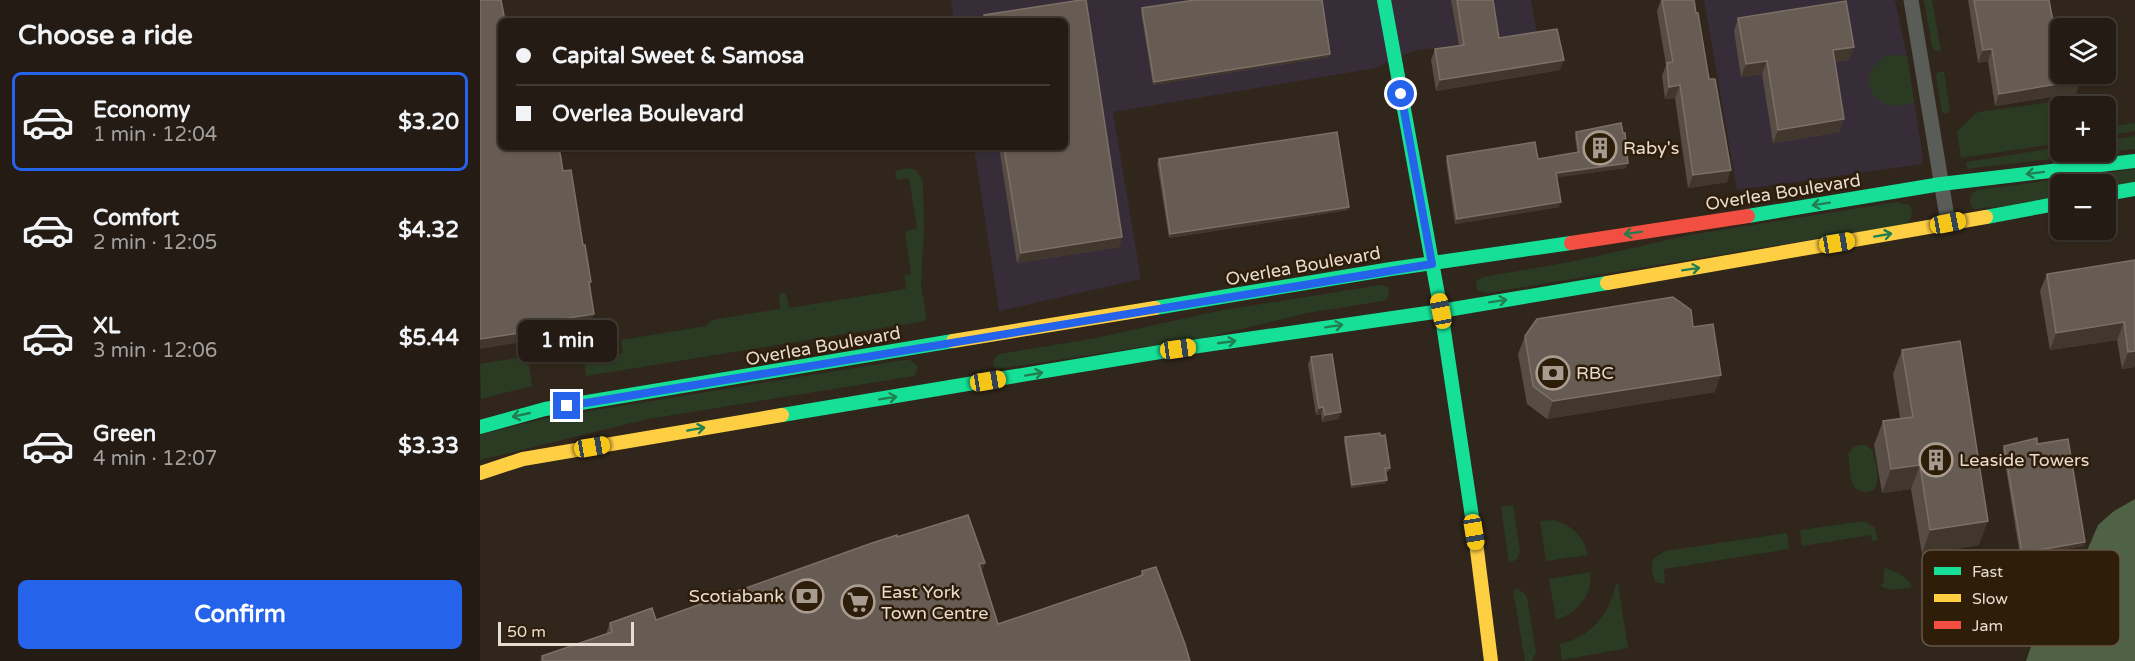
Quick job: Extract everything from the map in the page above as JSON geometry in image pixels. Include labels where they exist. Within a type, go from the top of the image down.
[{"type":"main road","points":[[1384,0],[1441,311],[1481,577],[1491,661]]},
{"type":"main road","name":"Overlea Boulevard","points":[[480,427],[545,409],[1432,264],[1941,184],[2135,161]]},
{"type":"main road","points":[[2116,192],[2135,189]]},
{"type":"main road","points":[[480,473],[523,459],[744,421],[1178,349],[1441,311],[2050,205]]},
{"type":"street","points":[[1911,0],[1948,223]]},
{"type":"shaded area","points":[[951,0],[1531,0],[1537,33],[1413,51],[1376,68],[1113,112],[1141,279],[999,311],[974,150],[1068,150],[1068,18],[954,18]]},
{"type":"shaded area","points":[[1704,0],[1895,0],[1907,56],[1923,158],[1922,164],[1737,190]]},
{"type":"green space","points":[[1924,0],[1932,0],[1941,52],[1932,47]]},
{"type":"green space","points":[[1888,55],[1907,56],[1914,102],[1899,106],[1886,104],[1877,99],[1871,91],[1869,81],[1871,71],[1877,62]]},
{"type":"green space","points":[[1938,72],[1944,72],[1950,111],[1946,114],[1942,112],[1936,76]]},
{"type":"green space","points":[[2050,102],[2050,145],[1961,158],[1957,131],[1978,112]]},
{"type":"green space","points":[[2135,123],[2135,131],[2116,134],[2116,126]]},
{"type":"green space","points":[[2135,136],[2135,149],[2116,151],[2116,139]]},
{"type":"green space","points":[[2050,149],[2050,159],[1967,169],[1966,162]]},
{"type":"green space","points":[[908,168],[916,170],[923,181],[924,231],[921,284],[925,321],[586,376],[584,360],[623,353],[621,340],[706,326],[712,320],[780,309],[779,294],[786,293],[789,308],[906,289],[904,275],[911,274],[905,232],[917,228],[909,178],[897,180],[895,171]]},
{"type":"green space","points":[[2135,169],[2135,186],[2116,185],[2116,174],[2097,174]]},
{"type":"green space","points":[[2050,180],[2050,202],[1973,209],[1970,202],[1971,194],[1977,190]]},
{"type":"green space","points":[[1897,202],[1909,205],[1912,210],[1907,224],[1487,293],[1478,291],[1476,287],[1477,280],[1484,277],[1575,261],[1689,235]]},
{"type":"green space","points":[[1380,285],[1388,287],[1389,295],[1383,301],[1307,313],[1209,337],[997,369],[993,366],[995,357],[1000,354],[1091,339],[1218,311]]},
{"type":"green space","points":[[571,334],[575,362],[570,363],[565,335]]},
{"type":"green space","points":[[528,356],[532,386],[481,399],[480,364]]},
{"type":"green space","points":[[910,360],[918,367],[914,376],[648,419],[480,460],[480,435],[546,418]]},
{"type":"green space","points":[[1867,445],[1873,451],[1877,468],[1876,486],[1867,492],[1855,487],[1850,475],[1848,454],[1852,448]]},
{"type":"green space","points":[[2135,499],[2135,661],[2026,661],[2031,646],[2120,646],[2120,550],[2087,550],[2098,525],[2114,511]]},
{"type":"green space","points":[[1513,505],[1520,552],[1517,559],[1509,563],[1501,507]]},
{"type":"green space","points":[[1553,520],[1576,532],[1584,542],[1588,555],[1546,561],[1540,521]]},
{"type":"green space","points":[[1864,521],[1874,527],[1878,540],[1872,541],[1871,535],[1802,546],[1800,530]]},
{"type":"green space","points":[[1787,533],[1789,549],[1664,569],[1665,584],[1655,582],[1652,570],[1653,559],[1665,551]]},
{"type":"green space","points":[[1885,568],[1905,577],[1912,587],[1892,590],[1880,586],[1884,582]]},
{"type":"green space","points":[[1590,572],[1589,589],[1582,602],[1571,613],[1556,620],[1549,579]]},
{"type":"green space","points":[[1616,584],[1618,584],[1628,648],[1562,660],[1560,644],[1581,636],[1597,623],[1609,605]]},
{"type":"green space","points":[[1518,589],[1527,598],[1536,652],[1532,661],[1525,661],[1513,590]]},
{"type":"building","points":[[480,0],[501,0],[504,18],[498,18],[498,150],[560,150],[563,171],[571,170],[591,282],[589,282],[594,314],[531,324],[532,331],[480,339]]},
{"type":"building","points":[[1086,0],[1122,237],[1021,253],[1004,150],[1068,150],[1068,18],[984,18],[984,15]]},
{"type":"building","points":[[1195,0],[1322,0],[1330,54],[1154,82],[1142,8]]},
{"type":"building","points":[[1457,0],[1493,0],[1499,38],[1557,29],[1564,60],[1440,80],[1435,49],[1464,45]]},
{"type":"building","points":[[1662,0],[1694,0],[1709,79],[1715,79],[1731,170],[1693,175],[1680,85],[1669,87],[1667,63],[1673,62]]},
{"type":"building","points":[[1974,0],[2049,0],[2052,18],[2050,18],[2050,84],[2057,84],[1999,94],[1992,49],[1983,50]]},
{"type":"building","points":[[1846,1],[1854,47],[1833,50],[1844,119],[1778,130],[1767,61],[1746,64],[1738,18]]},
{"type":"building","points":[[1621,123],[1623,133],[1625,133],[1628,163],[1556,173],[1561,202],[1457,219],[1447,156],[1535,142],[1538,159],[1579,152],[1576,132]]},
{"type":"building","points":[[1337,132],[1349,207],[1170,234],[1159,159]]},
{"type":"building","points":[[2135,260],[2135,351],[2128,352],[2124,322],[2056,333],[2047,274]]},
{"type":"building","points":[[1673,297],[1691,310],[1693,327],[1713,324],[1721,375],[1553,401],[1533,386],[1525,336],[1537,319]]},
{"type":"building","name":"Leaside Towers","points":[[1960,341],[1988,521],[1930,530],[1920,465],[1891,469],[1883,421],[1913,417],[1902,350]]},
{"type":"building","points":[[1332,354],[1341,412],[1325,415],[1323,407],[1319,408],[1311,357]]},
{"type":"building","points":[[1380,433],[1380,436],[1385,435],[1390,468],[1385,468],[1387,480],[1352,485],[1345,437]]},
{"type":"building","points":[[2037,438],[2037,444],[2068,439],[2085,542],[2039,550],[2021,550],[2004,446]]},
{"type":"building","name":"East York Town Centre","points":[[968,515],[985,563],[979,564],[998,624],[1143,575],[1142,571],[1156,567],[1190,661],[543,661],[542,656],[612,632],[610,623],[652,608],[656,620],[872,543]]},
{"type":"traffic: fast","points":[[1384,0],[1441,311],[1477,550]]},
{"type":"traffic: fast","points":[[1748,216],[1941,184],[2135,161]]},
{"type":"traffic: fast","points":[[2116,192],[2135,189]]},
{"type":"traffic: fast","points":[[1986,217],[2050,205]]},
{"type":"traffic: fast","points":[[1155,308],[1391,269],[1571,243]]},
{"type":"traffic: fast","points":[[782,415],[1178,349],[1441,311],[1607,283]]},
{"type":"traffic: fast","points":[[480,427],[545,409],[953,341]]},
{"type":"traffic: slow","points":[[1607,283],[1986,217]]},
{"type":"traffic: slow","points":[[953,341],[1155,308]]},
{"type":"traffic: slow","points":[[480,473],[523,459],[782,415]]},
{"type":"traffic: slow","points":[[1477,550],[1491,661]]},
{"type":"traffic: jam","points":[[1571,243],[1748,216]]},
{"type":"place","name":"Raby's","points":[[1600,148]]},
{"type":"place","name":"RBC","points":[[1553,373]]},
{"type":"place","name":"Leaside Towers","points":[[1936,460]]},
{"type":"place","name":"Scotiabank","points":[[807,596]]},
{"type":"place","name":"East York Town Centre","points":[[858,602]]},
{"type":"route","points":[[567,406],[1432,264],[1401,94]]}]
